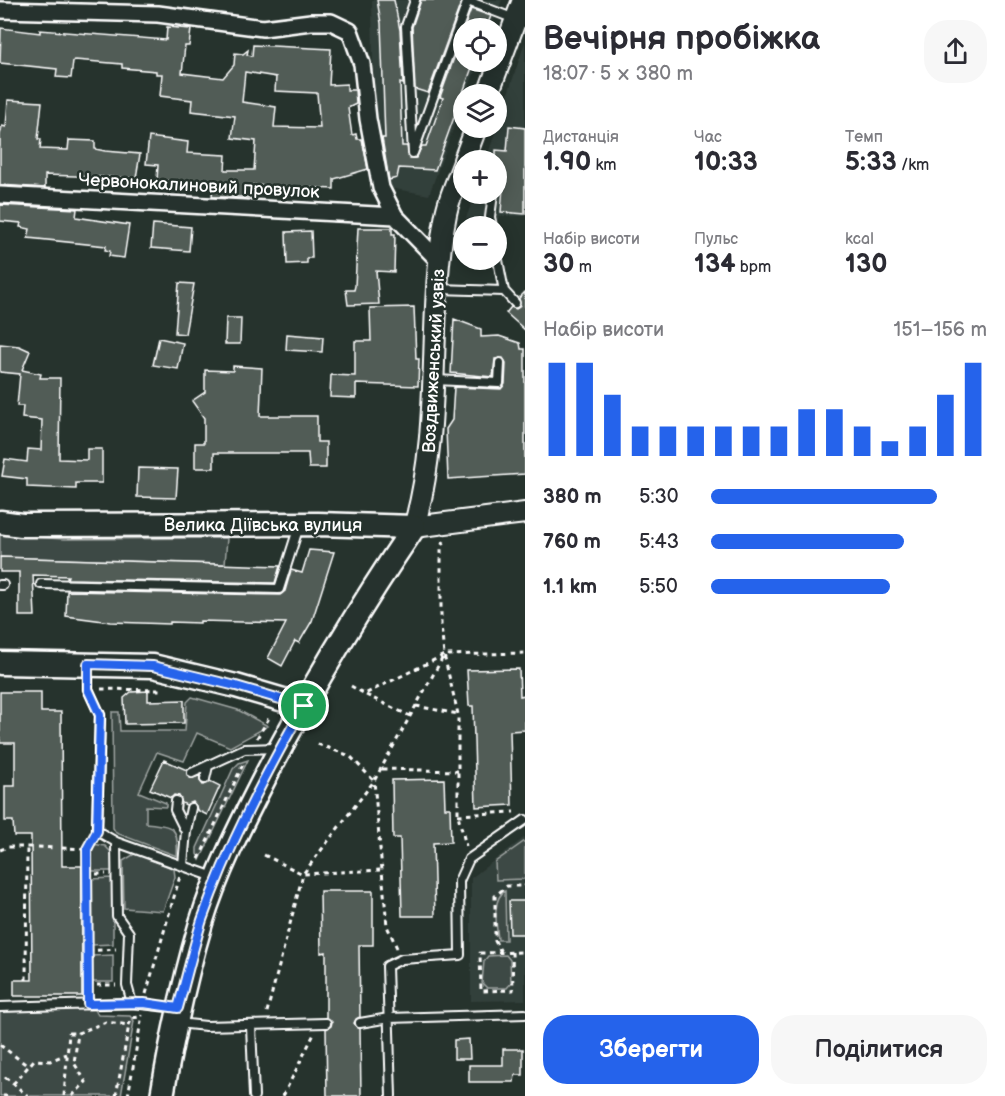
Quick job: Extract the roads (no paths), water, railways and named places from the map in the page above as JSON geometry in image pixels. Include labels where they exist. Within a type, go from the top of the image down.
[{"type":"main road","name":"Велика Діївська вулиця","points":[[0,522],[22,525],[414,526]]},
{"type":"main road","points":[[162,1096],[177,1015],[202,922],[218,879],[280,748],[380,576],[414,526]]},
{"type":"main road","points":[[0,663],[153,666],[236,686],[304,706]]},
{"type":"street","points":[[492,84],[520,21],[523,0]]},
{"type":"street","points":[[0,10],[157,7],[263,28],[331,22],[350,31],[362,64],[368,119],[381,188],[395,216],[440,261]]},
{"type":"street","name":"Воздвиженський узвіз","points":[[414,526],[424,492],[435,380],[440,261],[446,212],[453,192]]},
{"type":"street","name":"Червонокалиновий провулок","points":[[0,195],[395,216]]},
{"type":"street","name":"Велика Діївська вулиця","points":[[414,526],[525,513]]},
{"type":"lane","points":[[415,0],[406,26],[413,153],[468,0],[520,21]]},
{"type":"lane","points":[[500,270],[504,291],[515,303]]},
{"type":"lane","points":[[438,289],[504,291]]},
{"type":"lane","points":[[435,380],[499,383],[500,363]]},
{"type":"lane","points":[[41,584],[279,589],[300,524]]},
{"type":"lane","points":[[88,664],[88,689],[100,715],[97,831],[116,842],[218,879]]},
{"type":"lane","points":[[192,773],[251,747],[280,748]]},
{"type":"lane","points":[[205,779],[208,766]]},
{"type":"lane","points":[[176,801],[175,810],[186,831]]},
{"type":"lane","points":[[183,865],[191,808]]},
{"type":"lane","points":[[391,1096],[387,966],[402,959],[460,955],[459,881],[469,859],[525,820]]},
{"type":"lane","points":[[116,842],[117,916],[129,933],[127,985],[132,1003]]},
{"type":"lane","points":[[0,1007],[144,1003],[206,1026],[322,1024]]},
{"type":"lane","points":[[360,1023],[389,1018],[525,1014]]},
{"type":"lane","points":[[251,1026],[254,1096]]}]
